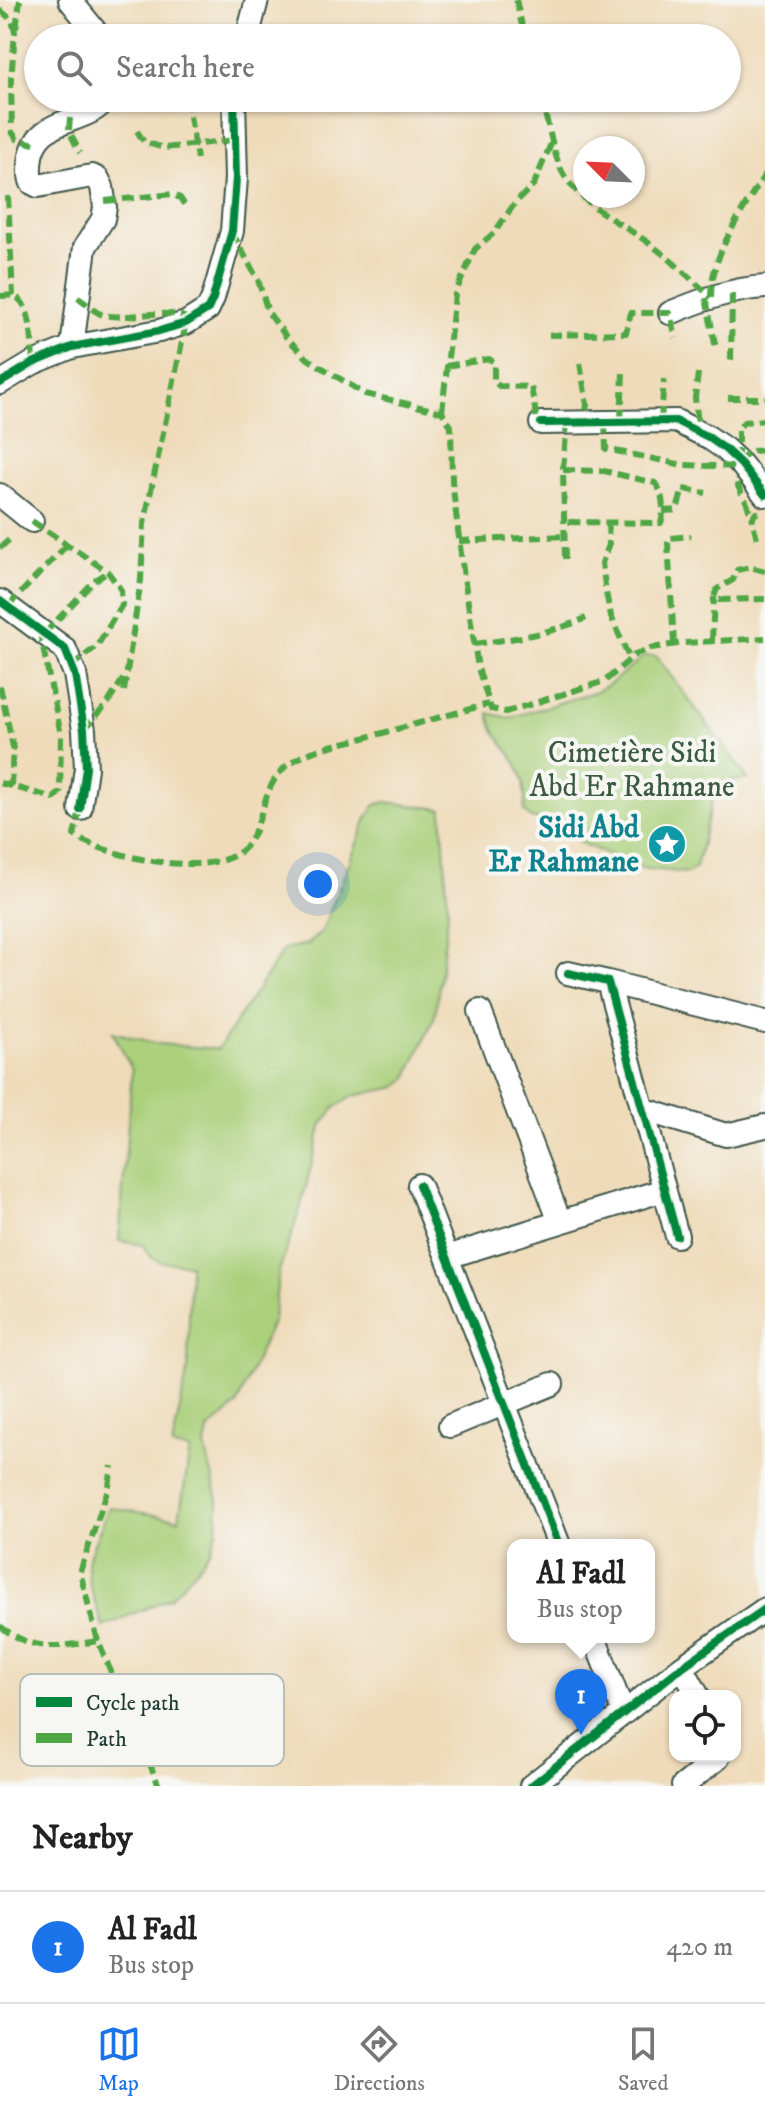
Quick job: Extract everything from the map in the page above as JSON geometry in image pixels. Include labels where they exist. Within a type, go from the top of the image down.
[{"type":"street","points":[[70,0],[89,24]]},
{"type":"street","points":[[251,24],[257,0]]},
{"type":"street","points":[[72,347],[85,247],[103,219],[105,195],[98,179],[92,176],[38,186],[32,183],[30,156],[34,144],[59,122],[92,112]]},
{"type":"street","points":[[0,383],[33,363],[72,347],[159,331],[186,323],[208,309],[232,231],[236,178],[234,112]]},
{"type":"street","points":[[670,313],[711,297],[765,287]]},
{"type":"street","points":[[541,423],[676,421],[725,449],[765,495]]},
{"type":"street","points":[[0,495],[32,521]]},
{"type":"street","points":[[0,601],[65,649],[69,657],[75,674],[85,742],[86,768],[80,809]]},
{"type":"street","points":[[568,973],[765,1022]]},
{"type":"street","points":[[608,982],[677,1236]]},
{"type":"street","points":[[480,1011],[560,1222]]},
{"type":"street","points":[[642,1109],[726,1135],[765,1126]]},
{"type":"street","points":[[419,1185],[557,1539]]},
{"type":"street","points":[[447,1257],[664,1190]]},
{"type":"street","points":[[450,1426],[552,1384]]},
{"type":"street","points":[[531,1786],[682,1667],[765,1609]]},
{"type":"street","points":[[596,1643],[623,1712]]},
{"type":"street","points":[[682,1667],[695,1690]]},
{"type":"street","points":[[683,1786],[712,1762]]},
{"type":"street","points":[[707,1786],[716,1762]]},
{"type":"green space","name":"Cimetière Sidi Abd Er Rahmane","points":[[644,656],[656,656],[748,779],[728,781],[713,797],[696,867],[688,873],[639,868],[581,843],[572,830],[561,823],[531,818],[524,811],[524,787],[519,770],[497,734],[489,713],[509,718],[595,692],[610,684]]},
{"type":"green space","points":[[385,802],[442,809],[448,914],[435,1016],[406,1080],[397,1087],[353,1096],[336,1107],[322,1124],[299,1213],[279,1271],[273,1320],[237,1405],[208,1430],[205,1446],[218,1500],[217,1531],[211,1549],[170,1598],[103,1627],[89,1583],[87,1561],[109,1507],[179,1519],[190,1450],[172,1447],[188,1369],[190,1264],[157,1260],[143,1245],[119,1241],[132,1070],[113,1032],[159,1044],[218,1049],[284,949],[308,944],[322,931],[367,818],[375,805]]},
{"type":"marked path","points":[[16,28],[20,0]]},
{"type":"marked path","points":[[516,0],[522,24]]},
{"type":"marked path","points":[[0,10],[12,20],[15,32],[11,80],[12,132],[17,139],[34,144]]},
{"type":"marked path","points":[[189,112],[197,159]]},
{"type":"marked path","points":[[545,112],[557,159],[572,187],[593,206],[658,250],[711,297]]},
{"type":"marked path","points":[[70,118],[69,131],[80,153]]},
{"type":"marked path","points":[[137,131],[144,142],[164,148],[234,140]]},
{"type":"marked path","points":[[442,412],[455,294],[475,249],[494,233],[515,203],[534,184],[553,139]]},
{"type":"marked path","points":[[711,297],[712,281],[722,249],[765,174]]},
{"type":"marked path","points":[[105,201],[172,194],[180,198],[186,207]]},
{"type":"marked path","points":[[8,196],[13,296]]},
{"type":"marked path","points":[[232,232],[258,280],[268,312],[308,359],[365,394],[442,412],[451,426],[452,481],[463,570],[478,668],[491,709],[506,712],[605,681],[636,654],[651,648],[765,638]]},
{"type":"marked path","points":[[731,360],[732,292]]},
{"type":"marked path","points":[[0,296],[13,296],[24,306],[30,325],[33,363]]},
{"type":"marked path","points":[[78,297],[104,315],[173,314],[191,321]]},
{"type":"marked path","points":[[706,298],[716,349]]},
{"type":"marked path","points":[[549,335],[626,333],[631,313],[670,313],[676,338]]},
{"type":"marked path","points":[[124,691],[141,580],[144,524],[186,323]]},
{"type":"marked path","points":[[446,366],[489,359],[494,362],[494,381],[499,386],[531,387],[537,420],[541,423]]},
{"type":"marked path","points":[[580,363],[587,405],[584,422]]},
{"type":"marked path","points":[[621,421],[623,373]]},
{"type":"marked path","points":[[698,373],[695,398],[699,432]]},
{"type":"marked path","points":[[661,420],[664,379]]},
{"type":"marked path","points":[[728,398],[765,398]]},
{"type":"marked path","points":[[738,461],[738,429],[744,422],[765,420]]},
{"type":"marked path","points":[[565,559],[563,470],[567,422]]},
{"type":"marked path","points":[[605,422],[606,449],[683,465],[743,467]]},
{"type":"marked path","points":[[738,461],[753,451],[765,450]]},
{"type":"marked path","points":[[563,470],[604,471],[655,483],[663,508],[661,523],[566,522]]},
{"type":"marked path","points":[[737,483],[749,510],[755,513]]},
{"type":"marked path","points":[[663,511],[677,510],[683,489],[706,493]]},
{"type":"marked path","points":[[757,538],[752,520],[755,513],[761,513]]},
{"type":"marked path","points":[[32,521],[108,572],[121,590],[122,605],[97,646],[72,666]]},
{"type":"marked path","points":[[608,523],[609,545],[602,563],[606,593],[611,616],[630,660]]},
{"type":"marked path","points":[[459,541],[565,536]]},
{"type":"marked path","points":[[674,644],[668,543],[670,538],[691,536]]},
{"type":"marked path","points":[[0,548],[9,540]]},
{"type":"marked path","points":[[8,606],[67,545]]},
{"type":"marked path","points":[[765,571],[750,567],[737,570],[733,580],[717,589],[714,597],[719,600],[765,599]]},
{"type":"marked path","points":[[45,633],[94,581],[108,572]]},
{"type":"marked path","points":[[712,641],[714,597]]},
{"type":"marked path","points":[[474,644],[545,632],[586,618]]},
{"type":"marked path","points":[[0,783],[54,798],[60,792],[61,735],[39,628]]},
{"type":"marked path","points":[[84,730],[108,703],[123,679]]},
{"type":"marked path","points":[[0,686],[13,747],[11,786]]},
{"type":"marked path","points":[[80,809],[74,835],[109,851],[159,862],[185,864],[228,858],[243,849],[250,840],[272,783],[297,759],[325,748],[489,704]]},
{"type":"marked path","points":[[98,1641],[80,1572],[109,1486],[112,1466]]},
{"type":"marked path","points":[[0,1626],[24,1641],[46,1646],[98,1641],[112,1674]]},
{"type":"marked path","points":[[151,1766],[159,1786]]},
{"type":"cycle path","points":[[0,383],[33,363],[72,347],[159,331],[186,323],[208,309],[232,231],[236,178],[234,112]]},
{"type":"cycle path","points":[[541,423],[676,421],[725,449],[765,495]]},
{"type":"cycle path","points":[[0,601],[65,649],[75,674],[84,730],[86,768],[80,809]]},
{"type":"cycle path","points":[[568,973],[608,982],[677,1236]]},
{"type":"cycle path","points":[[419,1185],[557,1539]]},
{"type":"cycle path","points":[[531,1786],[682,1667],[765,1609]]},
{"type":"place","name":"Sidi Abd Er Rahmane","points":[[667,844]]},
{"type":"place","name":"Al Fadl","points":[[581,1735]]}]
